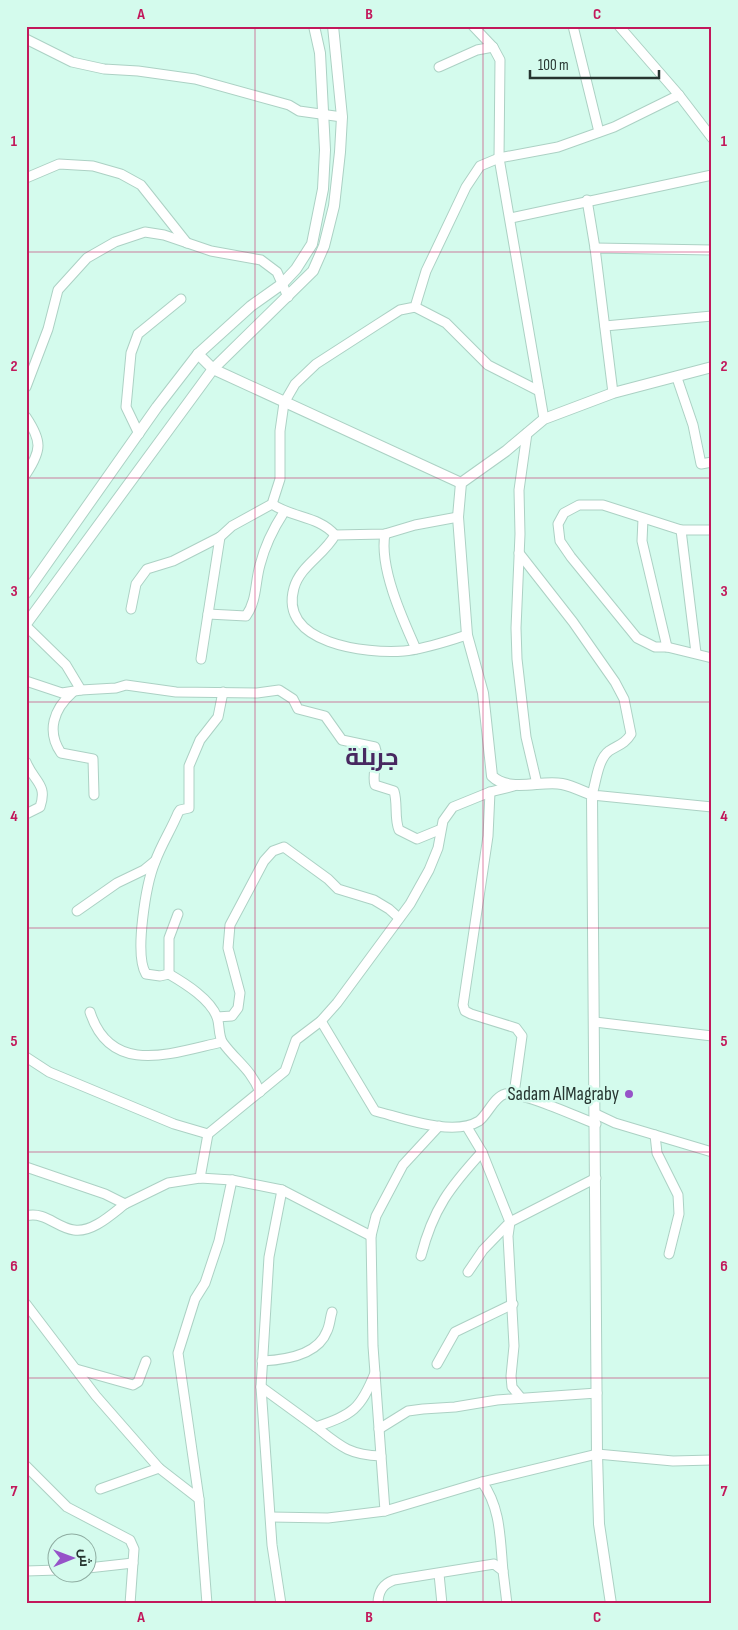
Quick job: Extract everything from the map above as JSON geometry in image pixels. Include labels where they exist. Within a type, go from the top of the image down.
[{"type":"street","points":[[26,593],[157,407],[198,354],[251,306],[282,284],[296,269],[312,244],[324,189],[324,115],[320,53],[314,26]]},
{"type":"street","points":[[77,691],[66,665],[26,625],[213,369],[313,271],[324,246],[334,206],[342,117],[333,26]]},
{"type":"street","points":[[473,26],[494,48],[500,60],[499,158],[511,218],[544,419]]},
{"type":"street","points":[[573,26],[599,132]]},
{"type":"street","points":[[619,26],[679,95],[712,138]]},
{"type":"street","points":[[26,39],[72,62],[104,69],[138,71],[195,79],[289,105],[299,111],[342,117]]},
{"type":"street","points":[[439,67],[477,50],[494,48]]},
{"type":"street","points":[[415,307],[426,272],[466,187],[480,166],[499,158],[558,147],[599,132],[679,95]]},
{"type":"street","points":[[26,178],[59,164],[93,166],[121,174],[141,186],[188,243]]},
{"type":"street","points":[[511,218],[587,200],[712,175]]},
{"type":"street","points":[[587,200],[613,393]]},
{"type":"street","points":[[26,387],[48,328],[58,290],[87,258],[115,242],[145,232],[164,234],[211,251],[261,260],[277,272],[288,297]]},
{"type":"street","points":[[594,248],[712,250]]},
{"type":"street","points":[[139,434],[126,407],[131,352],[138,334],[181,300]]},
{"type":"street","points":[[131,609],[136,584],[147,569],[173,561],[220,537],[232,526],[272,504],[280,479],[280,430],[284,403],[295,384],[316,364],[400,310],[415,307],[446,323],[488,365],[539,391]]},
{"type":"street","points":[[604,326],[712,316]]},
{"type":"street","points":[[198,354],[213,369],[461,483]]},
{"type":"street","points":[[712,367],[677,378],[613,393],[544,419],[461,483],[458,517],[467,635],[483,693],[492,776],[498,782],[516,785],[562,784],[592,795],[712,807]]},
{"type":"street","points":[[677,378],[693,425],[701,464],[712,462]]},
{"type":"street","points":[[26,417],[39,437],[40,446],[26,474]]},
{"type":"street","points":[[527,433],[519,490],[516,628],[517,659],[526,737],[537,784]]},
{"type":"street","points":[[272,504],[284,512],[316,521],[336,535],[385,534],[415,524],[458,517]]},
{"type":"street","points":[[712,530],[681,530],[603,505],[579,505],[564,513],[558,524],[560,541],[637,638],[655,647],[667,647],[712,658]]},
{"type":"street","points":[[208,614],[246,616],[252,608],[259,567],[269,536],[284,512]]},
{"type":"street","points":[[643,519],[642,541],[667,647]]},
{"type":"street","points":[[681,530],[696,653]]},
{"type":"street","points":[[385,534],[383,547],[390,579],[416,649]]},
{"type":"street","points":[[336,535],[298,576],[293,591],[293,604],[299,623],[317,638],[370,651],[406,651],[467,635]]},
{"type":"street","points":[[201,659],[220,537]]},
{"type":"street","points":[[519,553],[573,622],[615,682],[624,699],[631,734],[627,740],[608,751],[601,760],[592,795],[596,1119],[597,1454],[599,1524],[611,1604]]},
{"type":"street","points":[[26,681],[45,689],[77,691],[116,688],[126,685],[176,692],[257,693],[279,690],[292,699],[298,709],[325,716],[342,740],[375,747],[377,753],[374,781],[376,786],[394,791],[398,803],[396,823],[399,830],[417,839],[440,830]]},
{"type":"street","points":[[77,691],[59,705],[54,721],[55,744],[61,753],[93,759],[94,795]]},
{"type":"street","points":[[223,692],[218,717],[200,740],[189,766],[188,808],[180,810],[178,813],[155,861],[143,923],[141,966],[146,974],[160,976],[169,974],[183,982],[208,1003],[217,1017],[222,1042],[253,1075],[260,1092]]},
{"type":"street","points":[[26,762],[33,776],[42,786],[44,796],[40,807],[26,814]]},
{"type":"street","points":[[200,1178],[208,1134],[285,1072],[296,1040],[321,1021],[410,904],[429,870],[438,848],[440,830],[453,807],[490,792],[516,785]]},
{"type":"street","points":[[490,792],[488,836],[470,966],[462,1004],[465,1011],[516,1028],[522,1036],[514,1094]]},
{"type":"street","points":[[217,1017],[232,1016],[238,1008],[240,994],[228,948],[230,925],[264,862],[273,851],[284,847],[338,889],[374,900],[399,918]]},
{"type":"street","points":[[77,911],[117,883],[144,870],[155,861]]},
{"type":"street","points":[[169,974],[169,938],[178,914]]},
{"type":"street","points":[[90,1012],[95,1028],[104,1041],[131,1054],[145,1057],[164,1056],[222,1042]]},
{"type":"street","points":[[321,1021],[375,1111],[438,1126],[467,1127],[480,1120],[499,1097],[514,1094],[712,1152]]},
{"type":"street","points":[[594,1022],[712,1036]]},
{"type":"street","points":[[26,1057],[49,1072],[174,1124],[208,1134]]},
{"type":"street","points":[[385,1511],[371,1304],[371,1236],[376,1216],[403,1165],[438,1126]]},
{"type":"street","points":[[467,1127],[482,1152],[510,1222],[508,1236],[514,1346],[510,1376],[512,1387],[521,1398]]},
{"type":"street","points":[[655,1134],[657,1153],[678,1195],[679,1214],[669,1254]]},
{"type":"street","points":[[420,1256],[431,1219],[452,1184],[482,1152]]},
{"type":"street","points":[[26,1167],[105,1194],[125,1204]]},
{"type":"street","points":[[26,1216],[46,1217],[72,1230],[78,1230],[109,1217],[125,1204],[168,1183],[200,1178],[232,1180],[282,1190],[371,1236]]},
{"type":"street","points":[[468,1272],[483,1250],[510,1222],[596,1178]]},
{"type":"street","points":[[207,1604],[199,1499],[178,1353],[195,1299],[205,1283],[219,1241],[232,1180]]},
{"type":"street","points":[[281,1604],[272,1545],[261,1387],[269,1258],[282,1190]]},
{"type":"street","points":[[26,1304],[76,1369],[159,1468],[199,1499]]},
{"type":"street","points":[[437,1364],[455,1332],[513,1304]]},
{"type":"street","points":[[262,1361],[280,1361],[302,1354],[315,1346],[327,1333],[332,1312]]},
{"type":"street","points":[[76,1369],[133,1386],[138,1382],[146,1361]]},
{"type":"street","points":[[316,1427],[341,1418],[358,1407],[376,1370]]},
{"type":"street","points":[[261,1387],[343,1449],[364,1456],[381,1456]]},
{"type":"street","points":[[379,1429],[408,1411],[521,1398],[597,1393]]},
{"type":"street","points":[[271,1517],[328,1518],[385,1511],[482,1482],[597,1454],[673,1461],[712,1460]]},
{"type":"street","points":[[26,1466],[67,1507],[130,1540],[134,1549],[130,1604]]},
{"type":"street","points":[[100,1489],[159,1468]]},
{"type":"street","points":[[482,1482],[491,1494],[497,1510],[507,1604]]},
{"type":"street","points":[[98,1567],[132,1563]]},
{"type":"street","points":[[378,1604],[380,1590],[386,1583],[394,1580],[494,1564],[503,1571]]},
{"type":"street","points":[[26,1571],[48,1570]]},
{"type":"street","points":[[439,1574],[442,1604]]},
{"type":"place","name":"Sadam AlMagraby","points":[[629,1094]]},
{"type":"district","name":"جربلة","points":[[372,757]]}]
